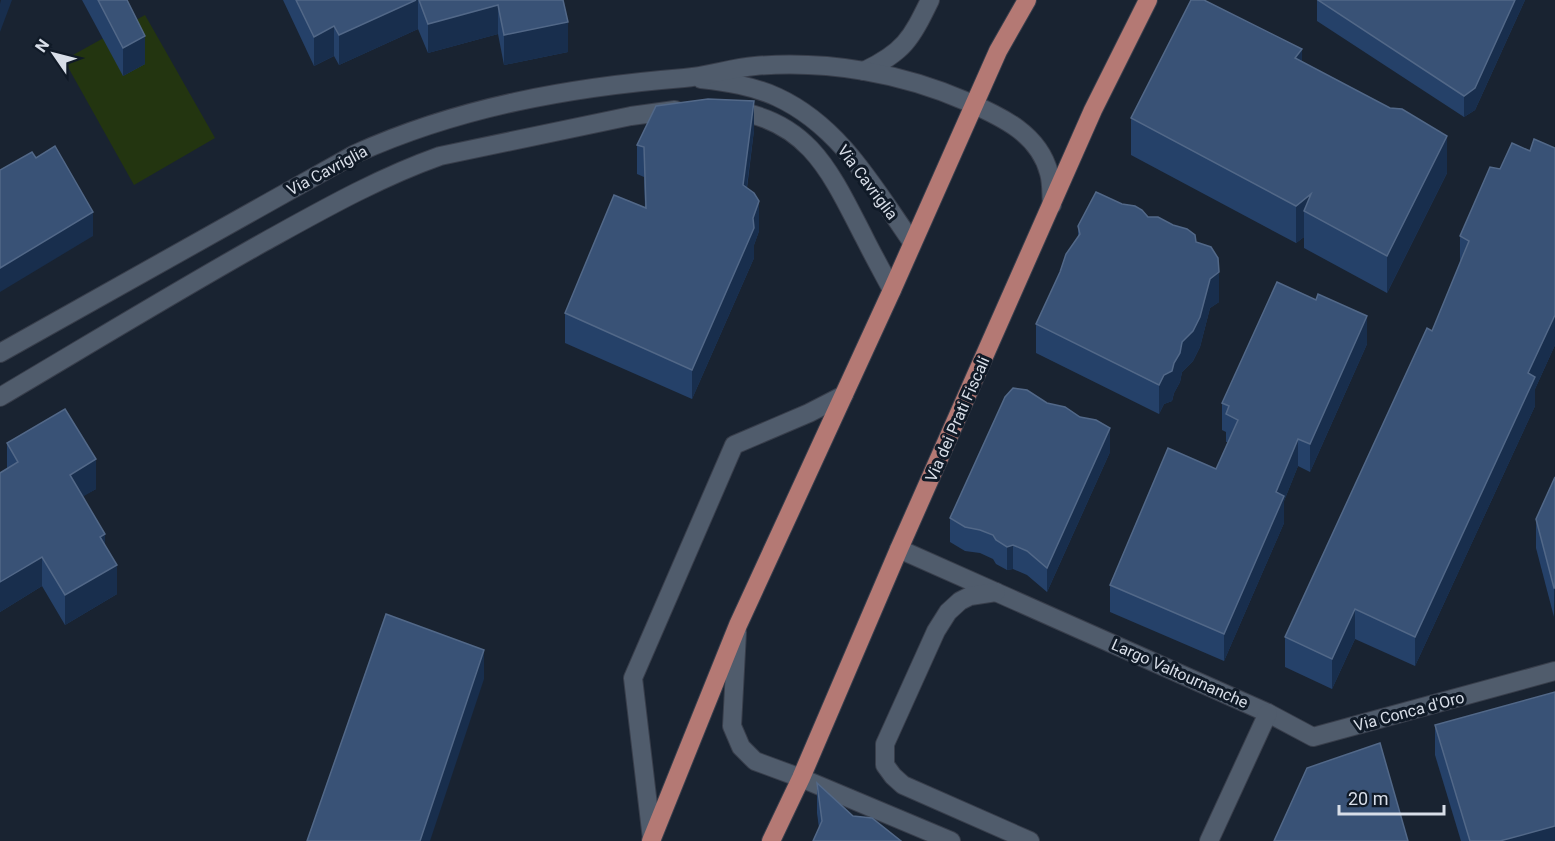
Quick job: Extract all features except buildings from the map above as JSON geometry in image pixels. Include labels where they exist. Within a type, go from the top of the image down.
[{"type":"main road","points":[[652,840],[738,625],[892,290],[998,51],[1027,0]]},
{"type":"main road","name":"Via dei Prati Fiscali","points":[[771,841],[801,778],[899,549],[1115,64],[1148,0]]},
{"type":"street","points":[[864,71],[893,56],[902,48],[911,38],[930,0]]},
{"type":"street","name":"Via Cavriglia","points":[[0,353],[307,179],[376,145],[434,124],[506,104],[578,90],[755,66],[824,67],[864,71],[936,88],[974,104],[1019,128],[1039,150],[1049,174],[1052,205]]},
{"type":"street","name":"Via Cavriglia","points":[[687,77],[728,83],[764,92],[812,118],[844,147],[858,164],[912,242]]},
{"type":"street","points":[[0,397],[199,278],[364,187],[413,165],[440,156],[632,116],[732,110],[768,118],[794,134],[818,157],[840,190],[892,290]]},
{"type":"street","points":[[652,840],[633,678],[734,445],[809,413],[844,395]]},
{"type":"street","name":"Largo Valtournanche","points":[[899,549],[1268,712],[1209,841]]},
{"type":"street","points":[[996,592],[960,600],[948,612],[936,631],[888,734],[884,755],[885,765],[903,785],[1030,841]]},
{"type":"street","points":[[738,625],[731,716],[734,733],[741,747],[755,761],[951,841]]},
{"type":"street","name":"Via Conca d'Oro","points":[[1268,712],[1313,737],[1555,671]]},
{"type":"green space","points":[[145,15],[215,138],[134,185],[64,60]]}]
